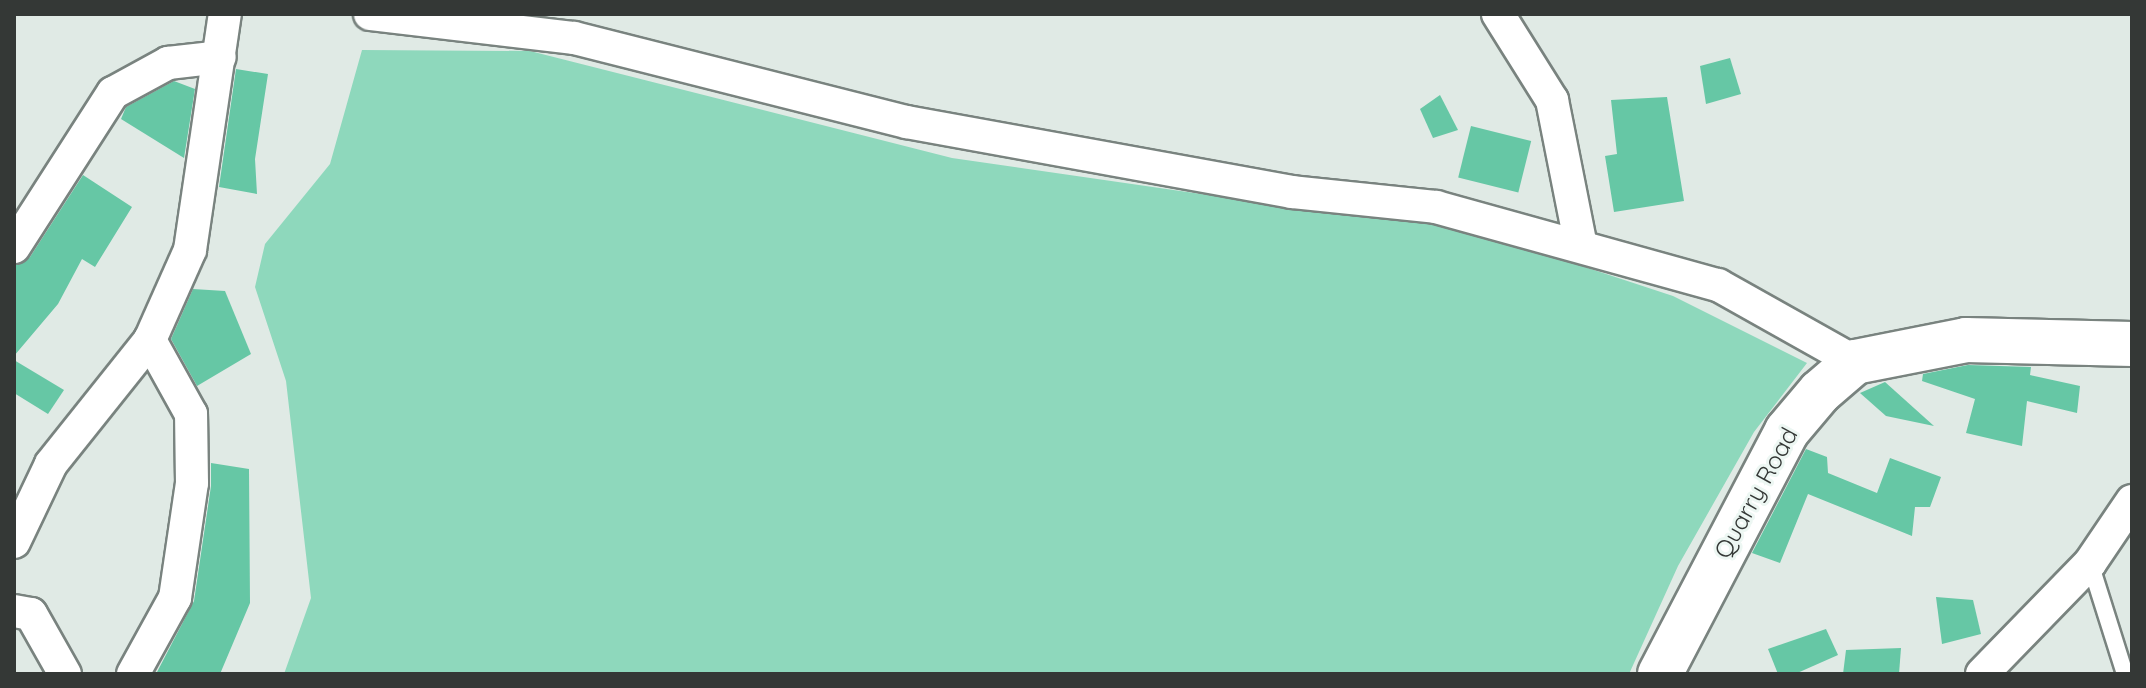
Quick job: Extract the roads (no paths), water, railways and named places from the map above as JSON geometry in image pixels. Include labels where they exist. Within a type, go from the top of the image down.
[{"type":"street","points":[[14,542],[51,464],[150,340],[190,250],[225,14]]},
{"type":"street","points":[[370,14],[574,38],[907,122],[1292,192],[1436,207],[1718,285],[1855,362]]},
{"type":"street","points":[[1498,14],[1552,100],[1581,246]]},
{"type":"street","points":[[14,247],[113,93],[168,63],[220,57]]},
{"type":"street","points":[[133,674],[175,598],[192,483],[191,414],[150,340]]},
{"type":"street","name":"Quarry Road","points":[[1660,674],[1787,431],[1820,392],[1855,362],[1966,340],[2132,344]]},
{"type":"street","points":[[1982,674],[2090,563],[2132,501]]},
{"type":"street","points":[[14,611],[31,614],[65,674]]},
{"type":"lane","points":[[2090,563],[2125,674]]}]
